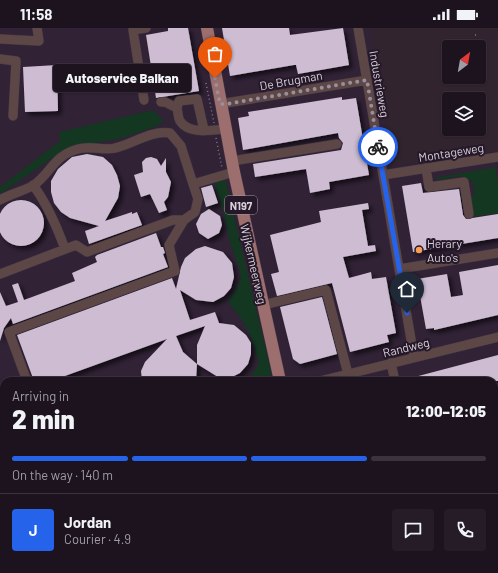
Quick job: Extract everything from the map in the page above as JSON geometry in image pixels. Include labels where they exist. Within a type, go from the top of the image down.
[{"type":"main road","name":"Wijkermeerweg","points":[[207,28],[225,129],[279,377]]},
{"type":"street","points":[[0,39],[39,41],[37,28]]},
{"type":"street","points":[[144,100],[133,30],[146,28]]},
{"type":"street","name":"Industrieweg","points":[[358,28],[414,357]]},
{"type":"street","points":[[0,59],[16,61],[13,116]]},
{"type":"street","name":"De Brugman","points":[[220,104],[367,80]]},
{"type":"street","points":[[204,130],[197,99],[178,101],[177,108],[180,121],[189,129],[204,130],[225,129]]},
{"type":"street","points":[[161,102],[165,102],[177,108]]},
{"type":"street","points":[[0,200],[33,185],[43,177],[52,164],[66,154],[80,148],[114,149],[146,136],[161,132],[170,133],[181,146],[198,199],[195,212],[184,220],[169,245],[175,271],[9,332],[26,377]]},
{"type":"street","points":[[193,184],[233,167],[337,144]]},
{"type":"street","name":"Montageweg","points":[[383,175],[498,157]]},
{"type":"street","points":[[426,168],[429,187],[464,182],[469,214]]},
{"type":"street","points":[[33,185],[41,196],[55,223],[65,249]]},
{"type":"street","points":[[0,274],[76,245],[87,252],[173,220],[184,220]]},
{"type":"street","points":[[399,269],[498,253]]},
{"type":"street","points":[[264,305],[326,290],[351,376]]},
{"type":"street","name":"Randweg","points":[[351,376],[391,363],[498,337]]},
{"type":"street","points":[[391,363],[395,377]]},
{"type":"shaded area","points":[[0,28],[371,28],[393,166],[495,152],[498,170],[498,377],[0,377]]},
{"type":"shaded area","points":[[366,28],[498,28],[498,170],[495,152],[387,168]]},
{"type":"green space","points":[[153,110],[164,121],[157,126],[123,138],[67,148],[0,194],[0,187],[60,141],[59,132]]},
{"type":"green space","points":[[495,167],[498,182],[498,213],[473,217],[469,195],[475,194],[472,180],[466,181],[462,176],[437,180],[434,178]]},
{"type":"green space","points":[[225,178],[271,372],[270,377],[250,377],[259,364],[254,345],[244,324],[228,302],[241,278],[229,239],[223,210],[214,184]]},
{"type":"building","points":[[168,28],[188,28],[199,91],[156,98],[146,35],[168,31]]},
{"type":"building","points":[[222,28],[289,28],[290,35],[343,28],[349,65],[298,74],[296,65],[294,65],[230,76]]},
{"type":"building","points":[[57,65],[58,111],[25,112],[23,67]]},
{"type":"building","points":[[342,97],[342,100],[356,98],[369,175],[329,182],[330,189],[310,193],[306,169],[255,177],[253,164],[341,150],[343,143],[339,138],[338,133],[243,150],[238,118],[249,116],[248,112]]},
{"type":"building","points":[[87,154],[103,157],[112,165],[120,186],[118,198],[105,221],[132,212],[132,214],[137,212],[142,225],[89,244],[85,231],[99,226],[70,218],[61,212],[54,203],[51,192],[51,181],[58,169],[72,157]]},
{"type":"building","points":[[151,157],[157,159],[161,166],[166,158],[166,172],[171,182],[168,197],[164,202],[167,210],[159,213],[150,194],[141,197],[134,175],[143,172],[142,162],[146,158]]},
{"type":"building","points":[[421,183],[423,193],[459,189],[463,215],[466,219],[498,214],[498,238],[413,252],[402,186]]},
{"type":"building","points":[[212,185],[218,203],[206,207],[201,188]]},
{"type":"building","points":[[21,200],[34,204],[40,210],[44,223],[40,236],[30,244],[21,246],[12,244],[2,236],[0,232],[0,214],[8,204],[12,202]]},
{"type":"building","points":[[368,203],[369,209],[362,210],[368,246],[375,245],[376,251],[343,257],[349,278],[371,272],[372,279],[386,277],[396,333],[387,335],[389,342],[350,352],[332,283],[277,296],[271,274],[279,272],[270,235],[321,222],[319,211]]},
{"type":"building","points":[[209,209],[220,216],[222,225],[219,233],[208,239],[199,233],[196,224],[201,214]]},
{"type":"building","points":[[156,233],[161,247],[163,247],[165,253],[163,254],[168,267],[13,324],[11,318],[4,328],[0,341],[0,292],[6,306],[18,302],[12,285],[18,283],[24,300],[75,281],[72,273],[97,262],[95,257],[97,255]]},
{"type":"building","points":[[205,246],[223,252],[232,263],[234,277],[231,288],[224,296],[213,302],[196,300],[180,290],[190,320],[215,312],[219,323],[234,325],[246,335],[251,343],[251,354],[248,364],[240,373],[232,377],[218,377],[197,364],[196,377],[142,377],[141,371],[145,362],[167,339],[62,377],[33,377],[17,335],[172,278],[176,289],[181,267],[185,258],[196,249]],"holes":[[[205,326],[197,345],[197,364],[183,352],[176,336]]]},
{"type":"building","points":[[498,265],[498,315],[434,330],[434,328],[426,329],[417,279],[447,274],[451,297],[463,295],[459,272]]},
{"type":"building","points":[[322,297],[337,354],[300,364],[293,359],[280,307]]},
{"type":"building","points":[[498,355],[498,377],[415,377]]},
{"type":"way so far","points":[[215,78],[220,104],[367,80],[378,147]]},
{"type":"place","name":"Autoservice Balkan","points":[[215,78]]},
{"type":"place","name":"Herary Auto's","points":[[419,250]]},
{"type":"route","points":[[378,147],[407,313]]}]
